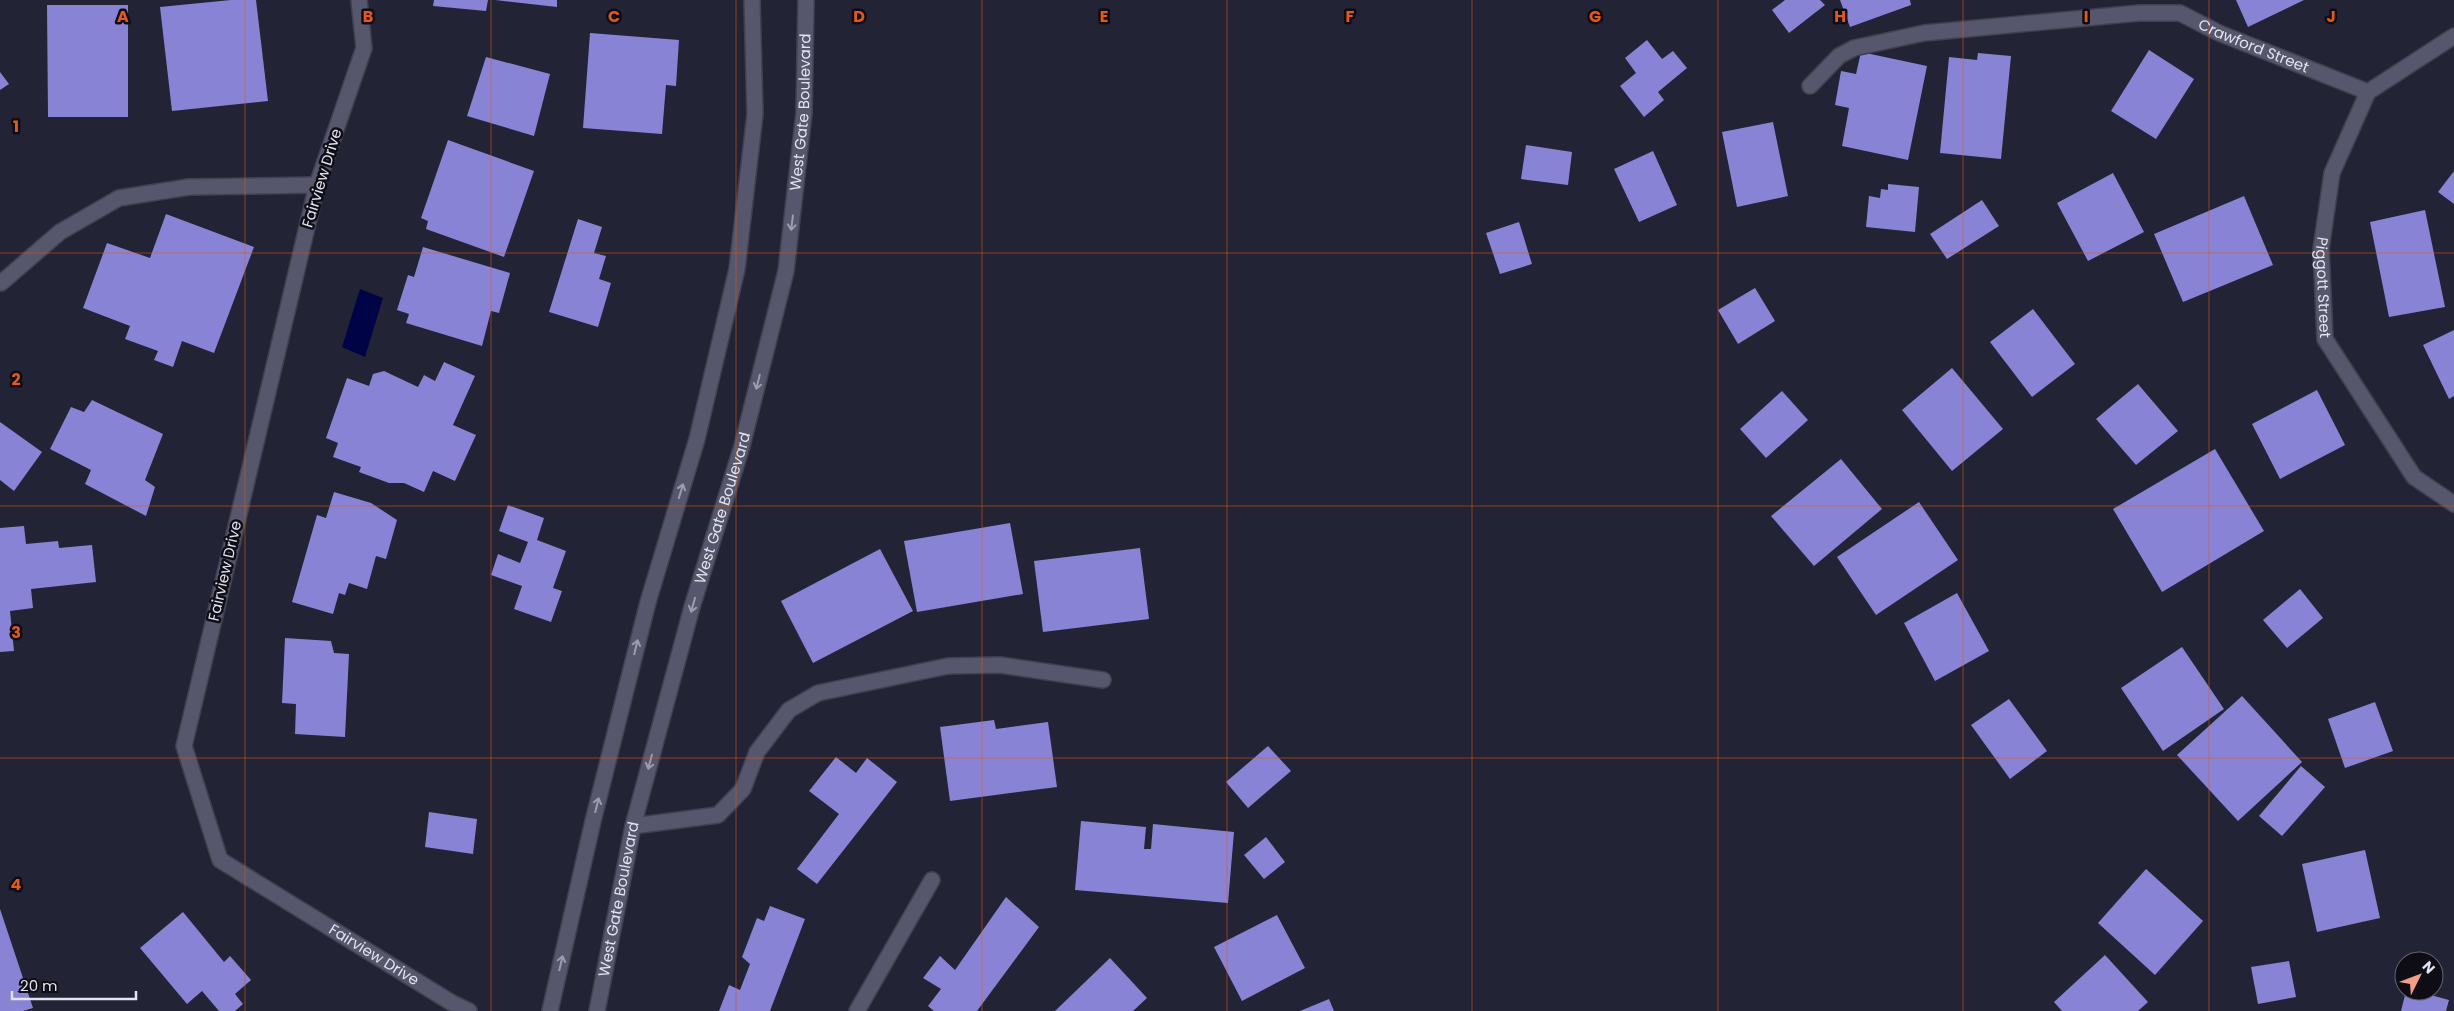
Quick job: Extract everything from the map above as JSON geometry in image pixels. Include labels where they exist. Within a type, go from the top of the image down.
[{"type":"street","name":"Fairview Drive","points":[[359,0],[364,48],[317,185],[184,746],[220,860],[452,1003],[469,1011]]},
{"type":"street","points":[[550,1011],[593,821],[638,640],[696,438],[737,270],[755,114],[752,0]]},
{"type":"street","name":"West Gate Boulevard","points":[[598,1011],[633,826],[692,607],[742,446],[786,271],[804,113],[806,0]]},
{"type":"street","name":"Crawford Street","points":[[1810,86],[1839,56],[1854,48],[1924,33],[2139,14],[2180,13],[2219,33],[2368,92]]},
{"type":"street","points":[[2368,92],[2454,36]]},
{"type":"street","name":"Piggott Street","points":[[2368,92],[2332,173],[2321,249],[2325,339],[2414,477],[2454,504]]},
{"type":"street","points":[[1,283],[60,232],[119,198],[188,187],[317,185]]},
{"type":"street","points":[[633,826],[718,815],[743,789],[757,752],[789,710],[818,693],[948,666],[1000,665],[1103,680]]},
{"type":"street","points":[[857,1011],[932,880]]},
{"type":"shaded area","points":[[360,289],[383,298],[365,357],[342,347]]},
{"type":"building","points":[[231,0],[256,0],[268,101],[172,111],[160,7]]},
{"type":"building","points":[[434,0],[488,0],[486,11],[433,6]]},
{"type":"building","points":[[495,0],[557,0],[557,7]]},
{"type":"building","points":[[1785,0],[1820,0],[1825,5],[1789,33],[1772,10]]},
{"type":"building","points":[[1840,0],[1910,0],[1911,5],[1850,27]]},
{"type":"building","points":[[2236,0],[2304,0],[2248,27]]},
{"type":"building","points":[[47,5],[128,5],[128,117],[48,117]]},
{"type":"building","points":[[590,33],[679,40],[676,86],[666,85],[662,134],[583,128]]},
{"type":"building","points":[[1647,40],[1662,59],[1673,51],[1687,68],[1658,92],[1664,100],[1644,117],[1620,86],[1636,73],[1625,58]]},
{"type":"building","points":[[2149,50],[2194,79],[2156,139],[2111,111]]},
{"type":"building","points":[[1861,52],[1927,66],[1908,160],[1842,146],[1849,108],[1835,105],[1841,71],[1856,74]]},
{"type":"building","points":[[1978,53],[2011,56],[2001,159],[1940,153],[1949,57],[1977,60]]},
{"type":"building","points":[[486,57],[550,74],[534,136],[467,116]]},
{"type":"building","points":[[0,72],[9,84],[0,90]]},
{"type":"building","points":[[1773,122],[1788,196],[1737,207],[1722,132]]},
{"type":"building","points":[[448,140],[534,171],[504,257],[426,229],[428,221],[421,218]]},
{"type":"building","points":[[1526,145],[1572,152],[1568,185],[1521,179]]},
{"type":"building","points":[[1653,151],[1677,205],[1639,222],[1614,169]]},
{"type":"building","points":[[2454,171],[2454,204],[2438,192]]},
{"type":"building","points":[[2113,173],[2144,232],[2088,261],[2057,203]]},
{"type":"building","points":[[1888,184],[1919,187],[1915,232],[1866,227],[1869,196],[1880,198],[1881,189],[1888,190]]},
{"type":"building","points":[[2244,196],[2273,265],[2183,302],[2154,234]]},
{"type":"building","points":[[1982,200],[1999,226],[1947,259],[1930,234]]},
{"type":"building","points":[[2425,210],[2445,307],[2389,317],[2370,222]]},
{"type":"building","points":[[166,214],[254,247],[214,353],[182,341],[173,367],[154,360],[158,351],[125,339],[130,326],[83,308],[107,243],[150,258]]},
{"type":"building","points":[[578,219],[602,227],[594,253],[606,256],[599,279],[611,283],[598,327],[549,312]]},
{"type":"building","points":[[1519,222],[1532,264],[1500,274],[1486,233]]},
{"type":"building","points":[[423,247],[510,273],[499,313],[491,311],[482,346],[406,323],[409,314],[397,310],[408,275],[414,277]]},
{"type":"building","points":[[1755,288],[1775,321],[1738,344],[1718,310]]},
{"type":"building","points":[[2033,309],[2075,364],[2032,397],[1990,342]]},
{"type":"building","points":[[2454,330],[2454,396],[2449,399],[2423,345]]},
{"type":"building","points":[[444,362],[475,376],[453,425],[476,435],[455,481],[433,471],[424,492],[404,483],[389,483],[359,472],[361,467],[333,457],[338,443],[326,438],[347,378],[369,386],[373,374],[384,371],[418,387],[424,375],[435,381]]},
{"type":"building","points":[[1952,368],[2003,429],[1952,471],[1902,410]]},
{"type":"building","points":[[2138,384],[2178,431],[2136,465],[2096,419]]},
{"type":"building","points":[[2317,390],[2345,445],[2280,479],[2252,424]]},
{"type":"building","points":[[1782,391],[1808,420],[1766,458],[1740,429]]},
{"type":"building","points":[[92,400],[163,434],[145,480],[155,487],[146,516],[85,484],[91,470],[50,449],[71,407],[84,412]]},
{"type":"building","points":[[0,422],[42,452],[14,491],[0,480]]},
{"type":"building","points":[[2215,449],[2264,531],[2162,592],[2113,509]]},
{"type":"building","points":[[1841,459],[1882,509],[1814,566],[1771,516]]},
{"type":"building","points":[[334,492],[371,503],[397,520],[386,559],[376,556],[367,589],[349,583],[345,595],[339,593],[333,614],[292,602],[317,515],[326,518]]},
{"type":"building","points":[[1919,502],[1958,560],[1876,615],[1837,557]]},
{"type":"building","points":[[508,505],[544,518],[537,540],[566,551],[553,588],[562,591],[551,622],[514,609],[522,586],[491,575],[498,554],[520,563],[528,542],[499,531]]},
{"type":"building","points":[[1010,523],[1023,594],[917,612],[904,541]]},
{"type":"building","points":[[24,526],[26,544],[58,541],[59,548],[92,545],[96,582],[31,589],[33,608],[10,611],[14,651],[0,652],[0,528]]},
{"type":"building","points":[[1140,548],[1149,619],[1043,632],[1034,561]]},
{"type":"building","points":[[880,549],[913,611],[813,663],[781,601]]},
{"type":"building","points":[[2300,589],[2323,618],[2287,648],[2263,620]]},
{"type":"building","points":[[1957,593],[1989,651],[1935,681],[1904,623]]},
{"type":"building","points":[[285,638],[331,641],[334,653],[349,654],[345,737],[295,734],[296,704],[282,703]]},
{"type":"building","points":[[2182,647],[2224,709],[2163,751],[2121,688]]},
{"type":"building","points":[[2242,696],[2302,762],[2238,821],[2177,755]]},
{"type":"building","points":[[2009,699],[2047,751],[2010,779],[1971,725]]},
{"type":"building","points":[[2375,702],[2393,751],[2345,768],[2328,719]]},
{"type":"building","points":[[994,720],[996,729],[1048,722],[1057,787],[950,801],[940,727]]},
{"type":"building","points":[[1268,746],[1291,771],[1248,808],[1226,782]]},
{"type":"building","points":[[836,757],[856,773],[867,758],[897,782],[817,884],[797,869],[839,814],[809,791]]},
{"type":"building","points":[[2301,766],[2325,787],[2282,836],[2259,816]]},
{"type":"building","points":[[429,812],[477,819],[473,854],[425,847]]},
{"type":"building","points":[[1081,821],[1146,827],[1144,849],[1151,849],[1153,824],[1234,832],[1228,903],[1075,890]]},
{"type":"building","points":[[1266,837],[1285,862],[1264,879],[1244,855]]},
{"type":"building","points":[[2365,850],[2380,918],[2317,932],[2302,864]]},
{"type":"building","points":[[2146,869],[2203,921],[2155,975],[2098,923]]},
{"type":"building","points":[[1006,897],[1039,927],[977,1011],[934,1011],[928,1006],[941,989],[923,978],[940,956],[955,970]]},
{"type":"building","points":[[770,906],[805,919],[770,1011],[719,1011],[729,985],[740,990],[750,964],[742,957],[757,918],[764,921]]},
{"type":"building","points":[[0,909],[33,1008],[23,1011],[0,1011]]},
{"type":"building","points":[[183,912],[224,962],[230,956],[251,980],[235,994],[243,1004],[235,1011],[219,1011],[202,991],[187,1004],[140,948]]},
{"type":"building","points":[[1277,915],[1305,968],[1242,1001],[1214,947]]},
{"type":"building","points":[[2105,955],[2148,1002],[2138,1011],[2062,1011],[2054,1002]]},
{"type":"building","points":[[1110,958],[1147,998],[1133,1011],[1055,1011]]},
{"type":"building","points":[[2289,961],[2296,997],[2258,1004],[2251,967]]},
{"type":"building","points":[[1329,999],[1334,1011],[1300,1011]]},
{"type":"building","points":[[2449,1000],[2446,1011],[2401,1011],[2404,1001]]}]
